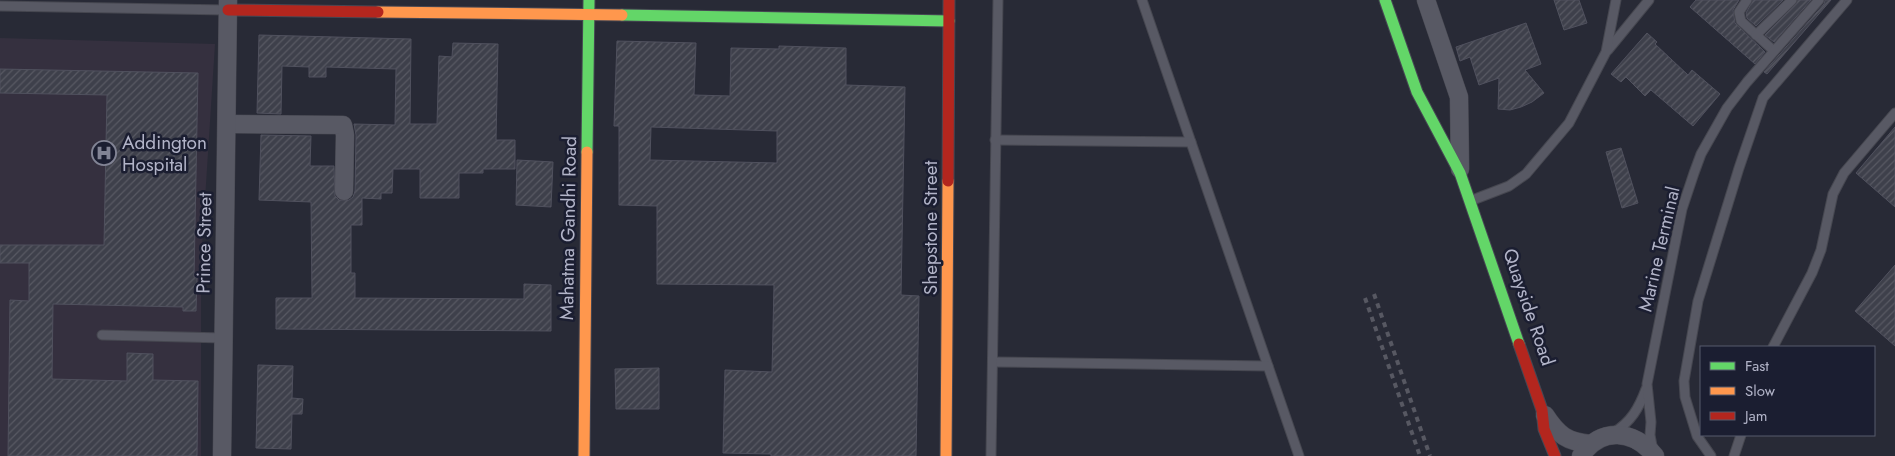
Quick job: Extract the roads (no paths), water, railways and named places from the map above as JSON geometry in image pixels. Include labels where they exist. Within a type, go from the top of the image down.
[{"type":"street","name":"Mahatma Gandhi Road","points":[[584,456],[589,0]]},
{"type":"street","name":"Shepstone Street","points":[[946,456],[949,0]]},
{"type":"street","name":"Quayside Road","points":[[1386,0],[1417,92],[1460,173],[1542,410],[1544,429],[1554,456]]},
{"type":"street","name":"Quayside Road","points":[[1426,0],[1459,97],[1460,173]]},
{"type":"street","points":[[228,5],[949,21]]},
{"type":"street","name":"Prince Street","points":[[222,456],[228,5]]},
{"type":"street","points":[[227,124],[343,124],[345,135],[344,191]]},
{"type":"street","points":[[1542,410],[1554,429],[1586,450],[1609,435],[1622,435],[1635,438],[1655,456]]},
{"type":"lane","points":[[991,456],[998,0]]},
{"type":"lane","points":[[1142,0],[1299,456]]},
{"type":"lane","points":[[1606,52],[1616,0]]},
{"type":"lane","points":[[1470,201],[1509,186],[1526,174],[1569,123],[1606,52],[1649,0]]},
{"type":"lane","points":[[1747,0],[1739,12],[1739,17],[1774,51]]},
{"type":"lane","points":[[1756,35],[1792,0]]},
{"type":"lane","name":"Marine Terminal","points":[[1655,456],[1650,435],[1651,422],[1647,384],[1682,209],[1689,186],[1701,154],[1719,121],[1736,96],[1819,0]]},
{"type":"lane","points":[[1711,456],[1697,436],[1685,397],[1684,381],[1698,301],[1739,168],[1763,98],[1847,0]]},
{"type":"lane","points":[[0,6],[228,5]]},
{"type":"lane","points":[[1774,346],[1786,326],[1821,250],[1833,194],[1844,173],[1895,113]]},
{"type":"lane","points":[[995,140],[1191,142]]},
{"type":"lane","points":[[102,335],[224,338]]},
{"type":"lane","points":[[993,362],[1268,366]]},
{"type":"lane","points":[[1609,435],[1623,427],[1630,420],[1641,401],[1647,384]]},
{"type":"lane","points":[[1734,456],[1741,436]]},
{"type":"railway","points":[[1374,294],[1430,456]]},
{"type":"railway","points":[[1365,298],[1420,456]]},
{"type":"place","name":"Addington Hospital","points":[[104,153]]}]
